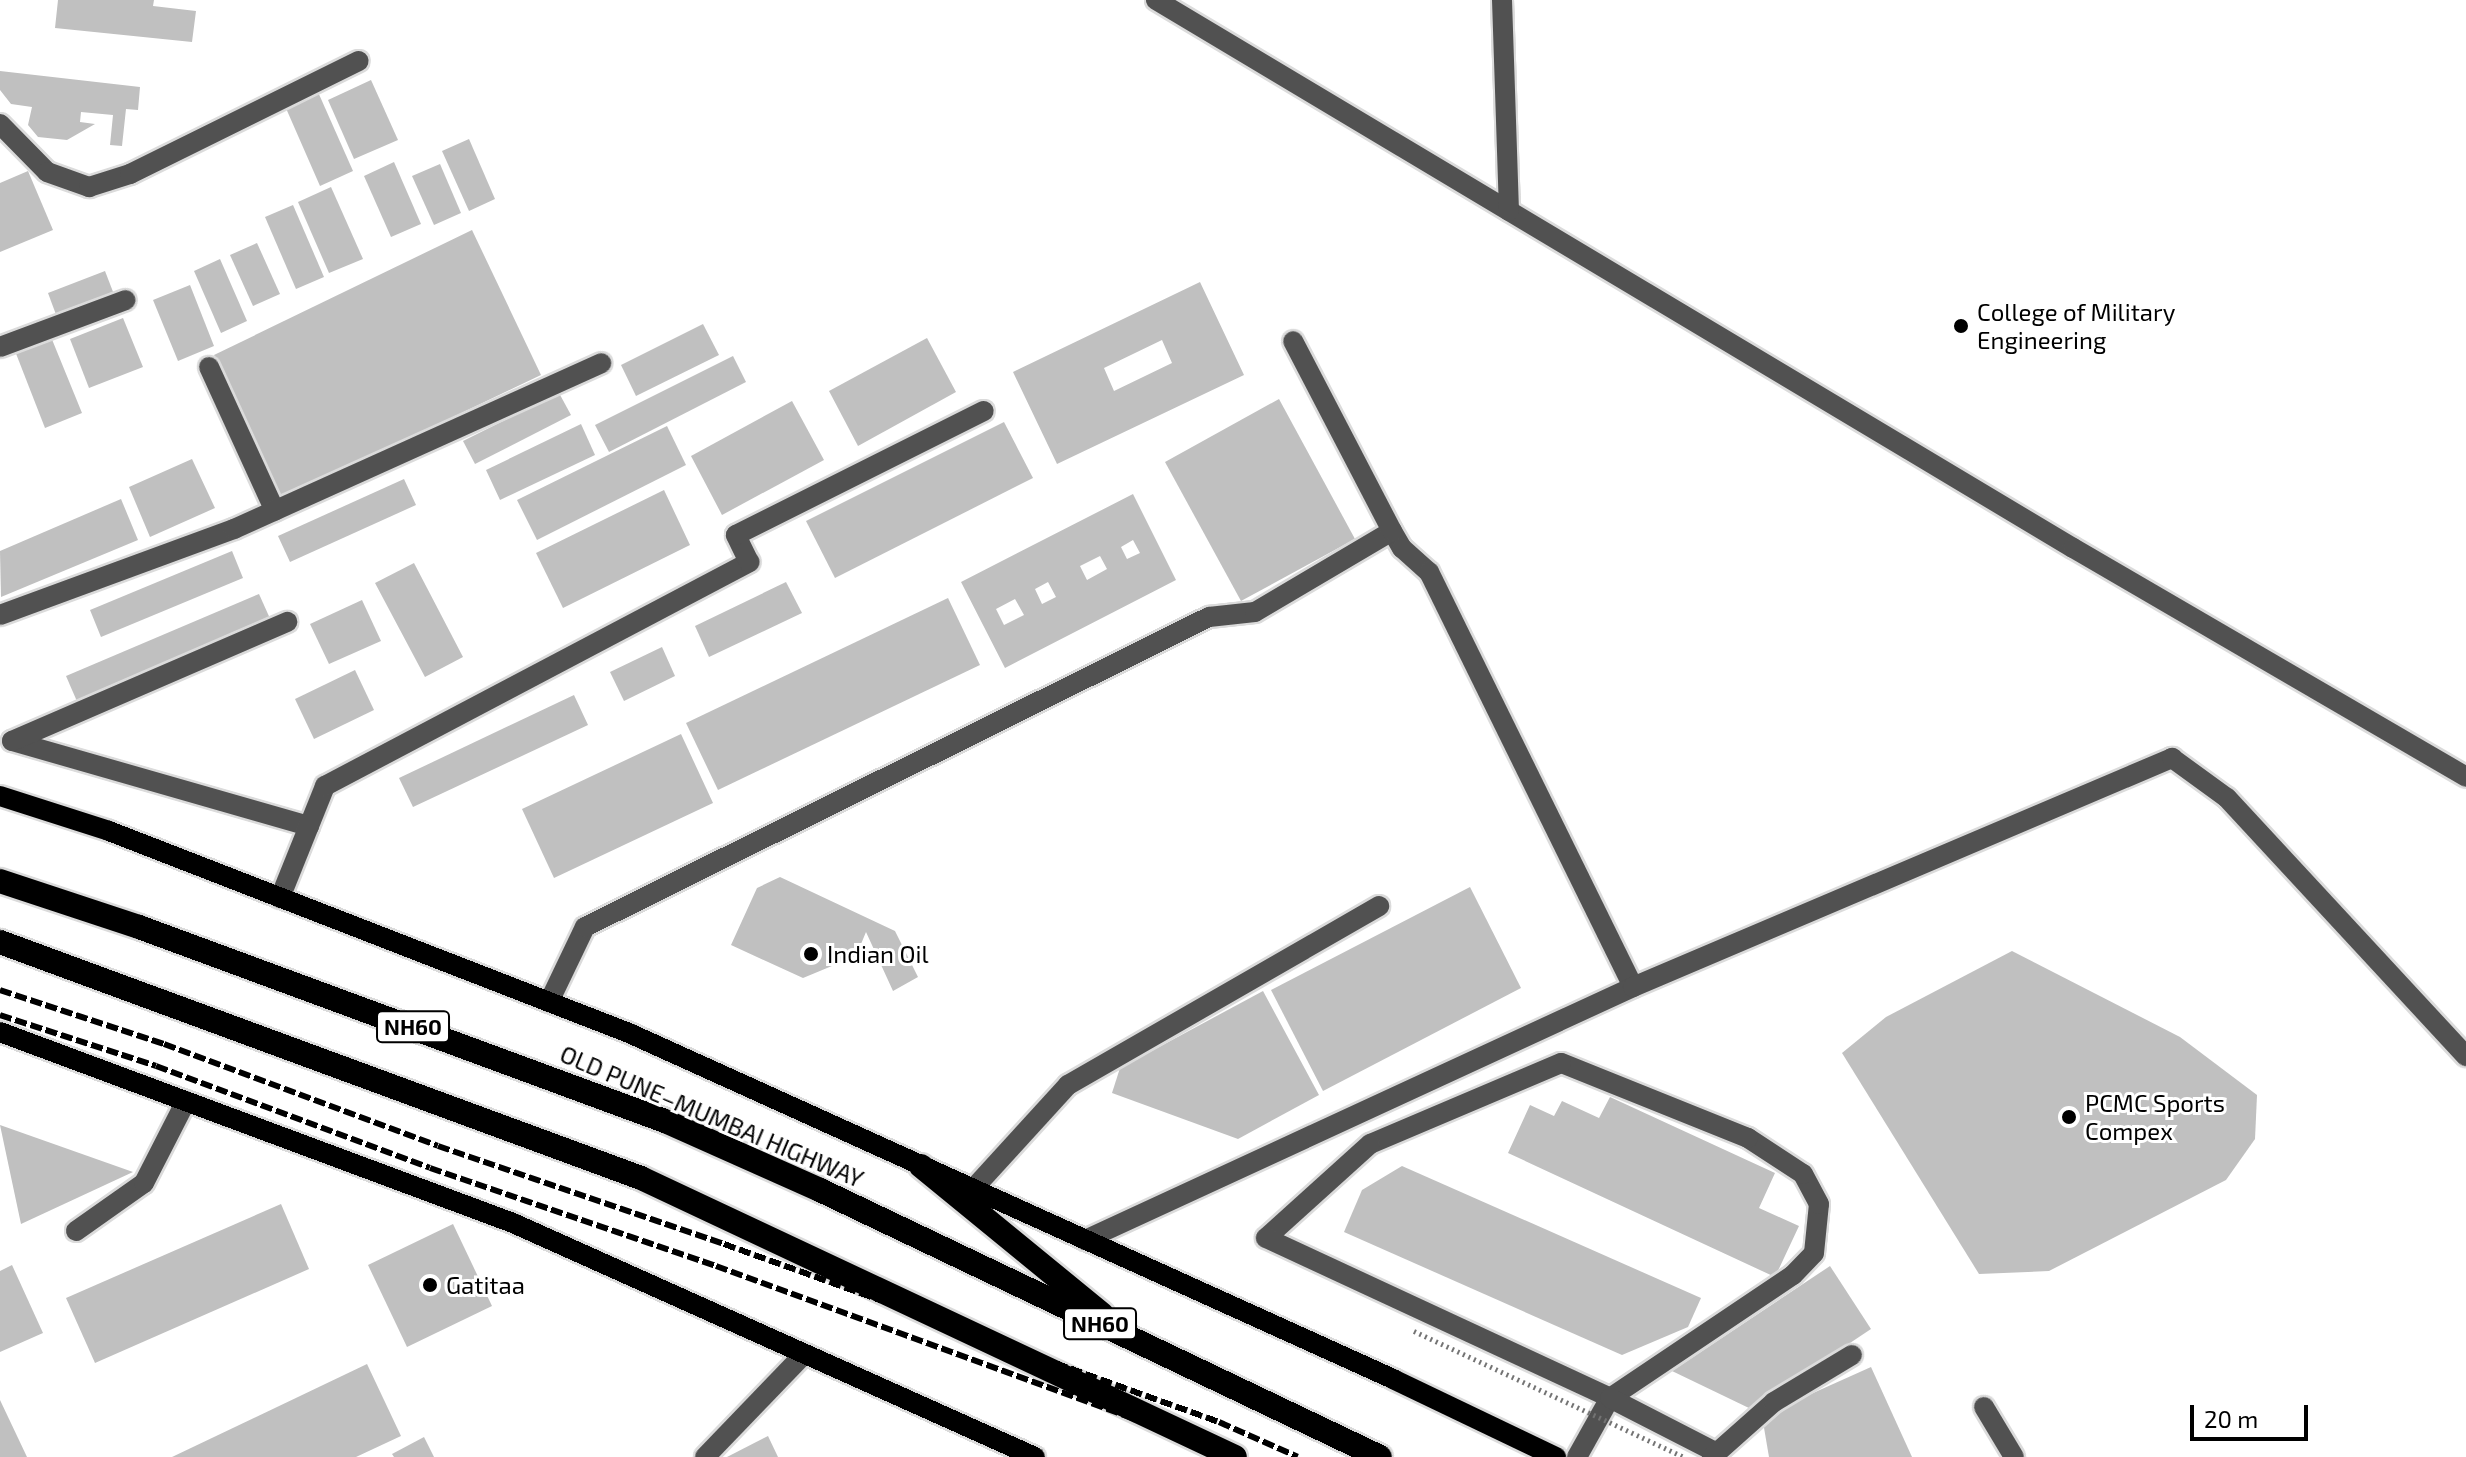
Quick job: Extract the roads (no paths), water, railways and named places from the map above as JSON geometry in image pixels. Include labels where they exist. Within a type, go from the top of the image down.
[{"type":"highway","name":"OLD PUNE–MUMBAI HIGHWAY","points":[[0,881],[139,927],[665,1121],[1380,1457]]},
{"type":"highway","name":"NH60","points":[[0,942],[641,1178],[1235,1457]]},
{"type":"highway","points":[[921,1166],[1131,1339]]},
{"type":"main road","points":[[0,796],[109,831],[629,1033],[1556,1457]]},
{"type":"main road","points":[[0,1032],[513,1223],[1035,1457]]},
{"type":"street","points":[[1156,0],[2073,548],[2466,777]]},
{"type":"street","points":[[1502,0],[1509,211]]},
{"type":"street","points":[[0,124],[47,172],[89,187],[130,174],[359,61]]},
{"type":"street","points":[[0,347],[126,300]]},
{"type":"street","points":[[1293,341],[1402,548],[1429,572],[1633,987]]},
{"type":"street","points":[[0,615],[234,529],[601,363]]},
{"type":"street","points":[[209,367],[275,511]]},
{"type":"street","points":[[280,898],[325,786],[749,562],[736,535],[984,411]]},
{"type":"street","points":[[549,1002],[585,927],[1209,617],[1255,612],[1392,531]]},
{"type":"street","points":[[287,622],[12,741],[309,826]]},
{"type":"street","points":[[1085,1240],[1633,987],[2172,758],[2227,798],[2466,1056]]},
{"type":"street","points":[[973,1189],[1068,1085],[1379,906]]},
{"type":"street","points":[[1577,1457],[1610,1398],[1793,1275],[1814,1253],[1819,1204],[1803,1174],[1748,1138],[1561,1063],[1370,1144],[1266,1238],[1610,1398],[1713,1454],[1774,1402],[1852,1355]]},
{"type":"street","points":[[76,1231],[144,1183],[186,1101]]},
{"type":"street","points":[[705,1457],[804,1354]]},
{"type":"street","points":[[1984,1407],[2014,1457]]},
{"type":"railway","points":[[0,990],[164,1044],[438,1146],[724,1244],[1219,1422],[1298,1457]]},
{"type":"railway","points":[[0,1015],[156,1066],[430,1168],[716,1266],[1239,1457]]},
{"type":"place","name":"College of Military Engineering","points":[[1961,326]]},
{"type":"place","name":"Indian Oil","points":[[811,954]]},
{"type":"place","name":"PCMC Sports Compex","points":[[2069,1117]]},
{"type":"place","name":"Gatitaa","points":[[430,1285]]}]
